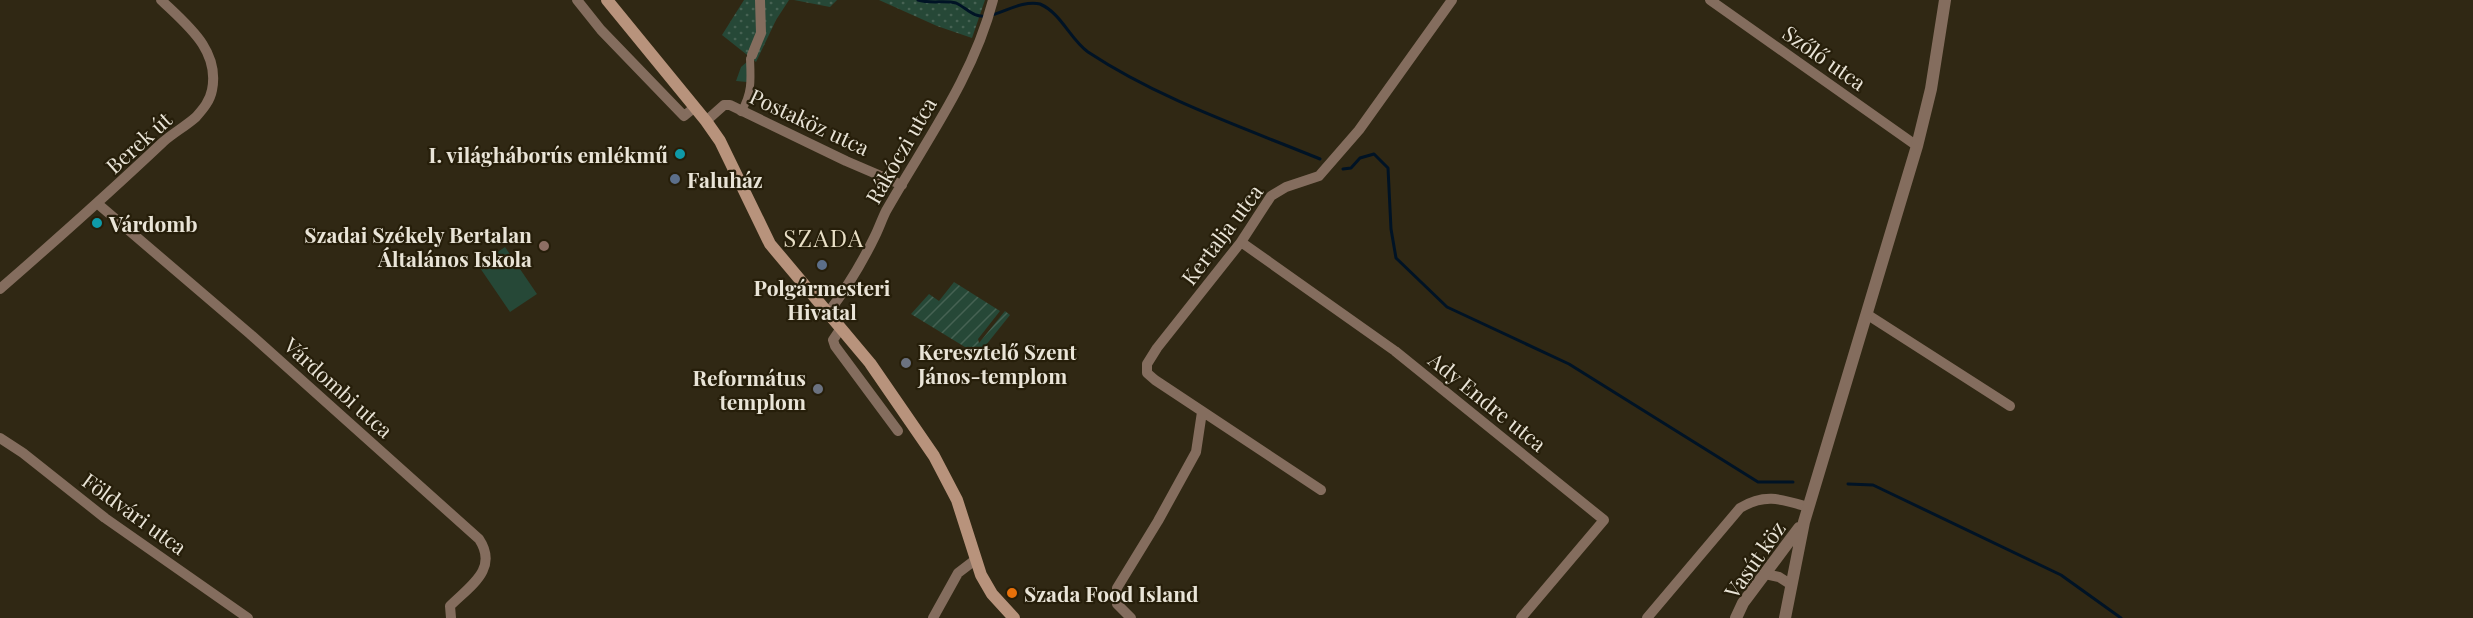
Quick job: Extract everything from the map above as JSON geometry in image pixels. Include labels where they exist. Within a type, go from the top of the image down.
[{"type":"main road","points":[[607,0],[706,121],[720,141],[770,244],[870,363],[938,462],[957,500],[975,560],[992,594],[1014,618]]},
{"type":"street","name":"Berek út","points":[[0,289],[98,204],[166,140],[195,117],[210,98],[213,78],[210,55],[195,35],[161,0]]},
{"type":"street","points":[[576,0],[601,30],[684,116],[695,106]]},
{"type":"street","points":[[746,114],[751,89],[751,57],[761,33],[760,0]]},
{"type":"street","name":"Kertalja utca","points":[[1321,490],[1155,381],[1148,373],[1148,364],[1157,348],[1241,242],[1271,196],[1286,187],[1311,181],[1329,166],[1359,130],[1452,0]]},
{"type":"street","name":"Szőlő utca","points":[[1710,0],[1917,146]]},
{"type":"street","points":[[1785,618],[1808,507],[1868,315],[1917,146],[1935,69],[1945,0]]},
{"type":"street","name":"Rákóczi utca","points":[[828,313],[849,285],[876,234],[884,213],[932,136],[973,58],[992,4]]},
{"type":"street","name":"Postaköz utca","points":[[706,121],[727,104],[902,184]]},
{"type":"street","name":"Várdombi utca","points":[[98,204],[250,334],[479,539],[487,554],[487,564],[481,574],[450,606],[450,618]]},
{"type":"street","name":"Ady Endre utca","points":[[1241,242],[1395,351],[1604,520],[1521,618]]},
{"type":"street","points":[[1868,315],[2010,406]]},
{"type":"street","points":[[841,328],[833,340],[834,346],[898,430]]},
{"type":"street","points":[[1131,618],[1117,604],[1117,588],[1196,452],[1202,412]]},
{"type":"street","name":"Földvári utca","points":[[0,438],[23,453],[105,518],[248,618]]},
{"type":"street","points":[[1647,618],[1740,508],[1761,498],[1808,507]]},
{"type":"street","name":"Vasút köz","points":[[1736,618],[1743,603],[1804,522]]},
{"type":"street","points":[[933,618],[958,573],[975,560]]},
{"type":"street","points":[[1765,574],[1779,577],[1790,585]]},
{"type":"green space","points":[[744,0],[789,0],[776,20],[756,62],[722,35]]},
{"type":"green space","points":[[794,0],[837,0],[830,7]]},
{"type":"green space","points":[[879,0],[985,0],[972,38],[937,26]]},
{"type":"green space","points":[[748,61],[747,82],[736,81],[741,67]]},
{"type":"green space","points":[[505,247],[537,294],[510,312],[478,265]]},
{"type":"green space","points":[[954,282],[1000,311],[978,339],[979,343],[1005,311],[1010,315],[978,355],[911,314],[929,294],[939,301]]},
{"type":"waterway","points":[[918,0],[956,3],[974,14],[986,16]]},
{"type":"waterway","points":[[992,15],[1022,5],[1040,4],[1054,13],[1082,47],[1115,69],[1201,111],[1320,159]]},
{"type":"waterway","points":[[1343,169],[1351,168],[1360,158],[1374,154],[1388,168],[1391,229],[1396,258],[1447,307],[1569,364],[1758,482],[1793,482]]},
{"type":"waterway","points":[[1848,484],[1873,485],[2061,575],[2121,618]]},
{"type":"place","name":"I. világháborús emlékmű","points":[[680,154]]},
{"type":"place","name":"Faluház","points":[[675,179]]},
{"type":"place","name":"Várdomb","points":[[97,223]]},
{"type":"place","name":"Szadai Székely Bertalan Általános Iskola","points":[[544,246]]},
{"type":"place","name":"Polgármesteri Hivatal","points":[[822,265]]},
{"type":"place","name":"Keresztelő Szent János-templom","points":[[906,363]]},
{"type":"place","name":"Református templom","points":[[818,389]]},
{"type":"place","name":"Szada Food Island","points":[[1012,593]]},
{"type":"district","name":"SZADA","points":[[824,237]]}]
